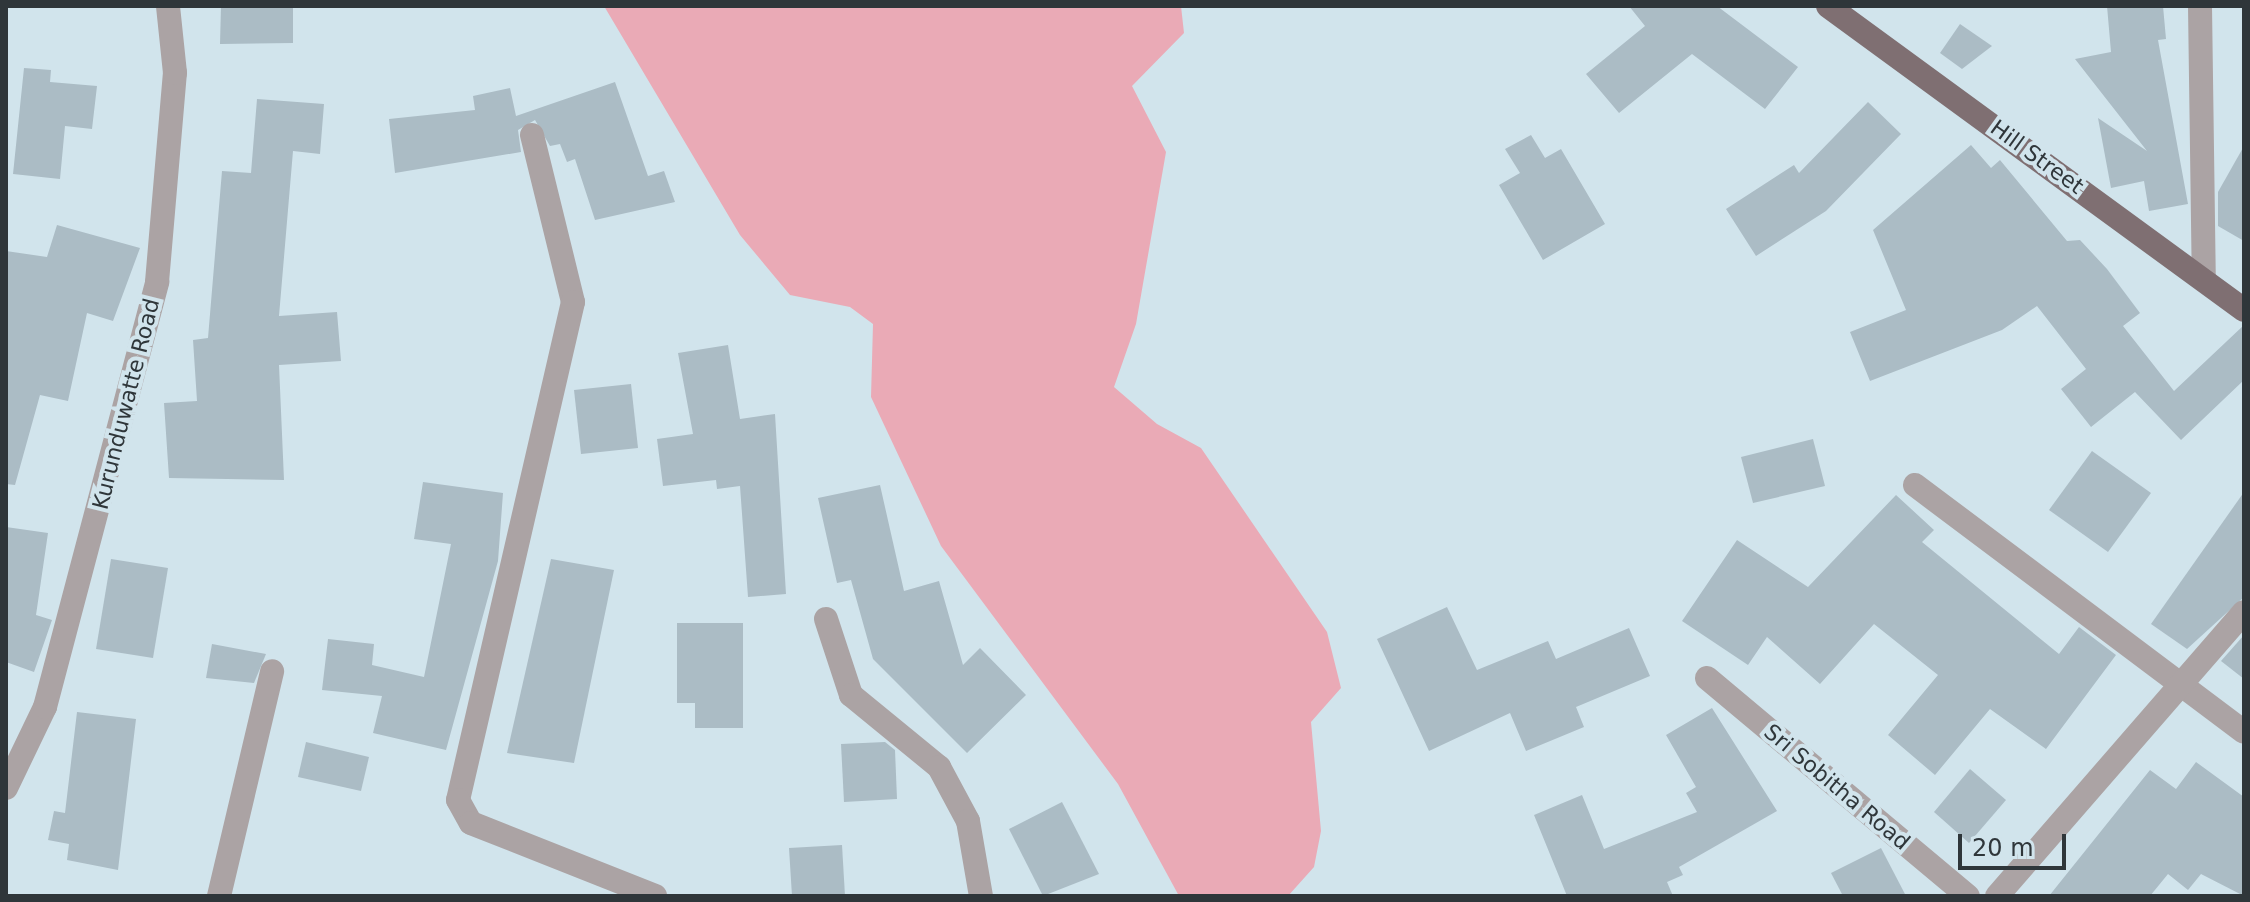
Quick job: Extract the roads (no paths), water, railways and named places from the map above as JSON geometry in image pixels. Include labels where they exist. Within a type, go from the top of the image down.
[{"type":"main road","name":"Hill Street","points":[[1828,6],[2244,310]]},
{"type":"street","name":"Kurunduwatte Road","points":[[6,788],[45,707],[157,282],[175,73],[168,6]]},
{"type":"street","points":[[2200,6],[2204,279]]},
{"type":"street","points":[[532,135],[573,302],[458,800],[461,817],[471,823],[655,896]]},
{"type":"street","points":[[1915,485],[2244,732]]},
{"type":"street","points":[[1997,896],[2185,685],[2244,612]]},
{"type":"street","points":[[826,619],[851,695],[939,767],[968,821],[981,896]]},
{"type":"street","points":[[219,896],[272,671]]},
{"type":"street","name":"Sri Sobitha Road","points":[[1707,678],[1968,896]]}]
